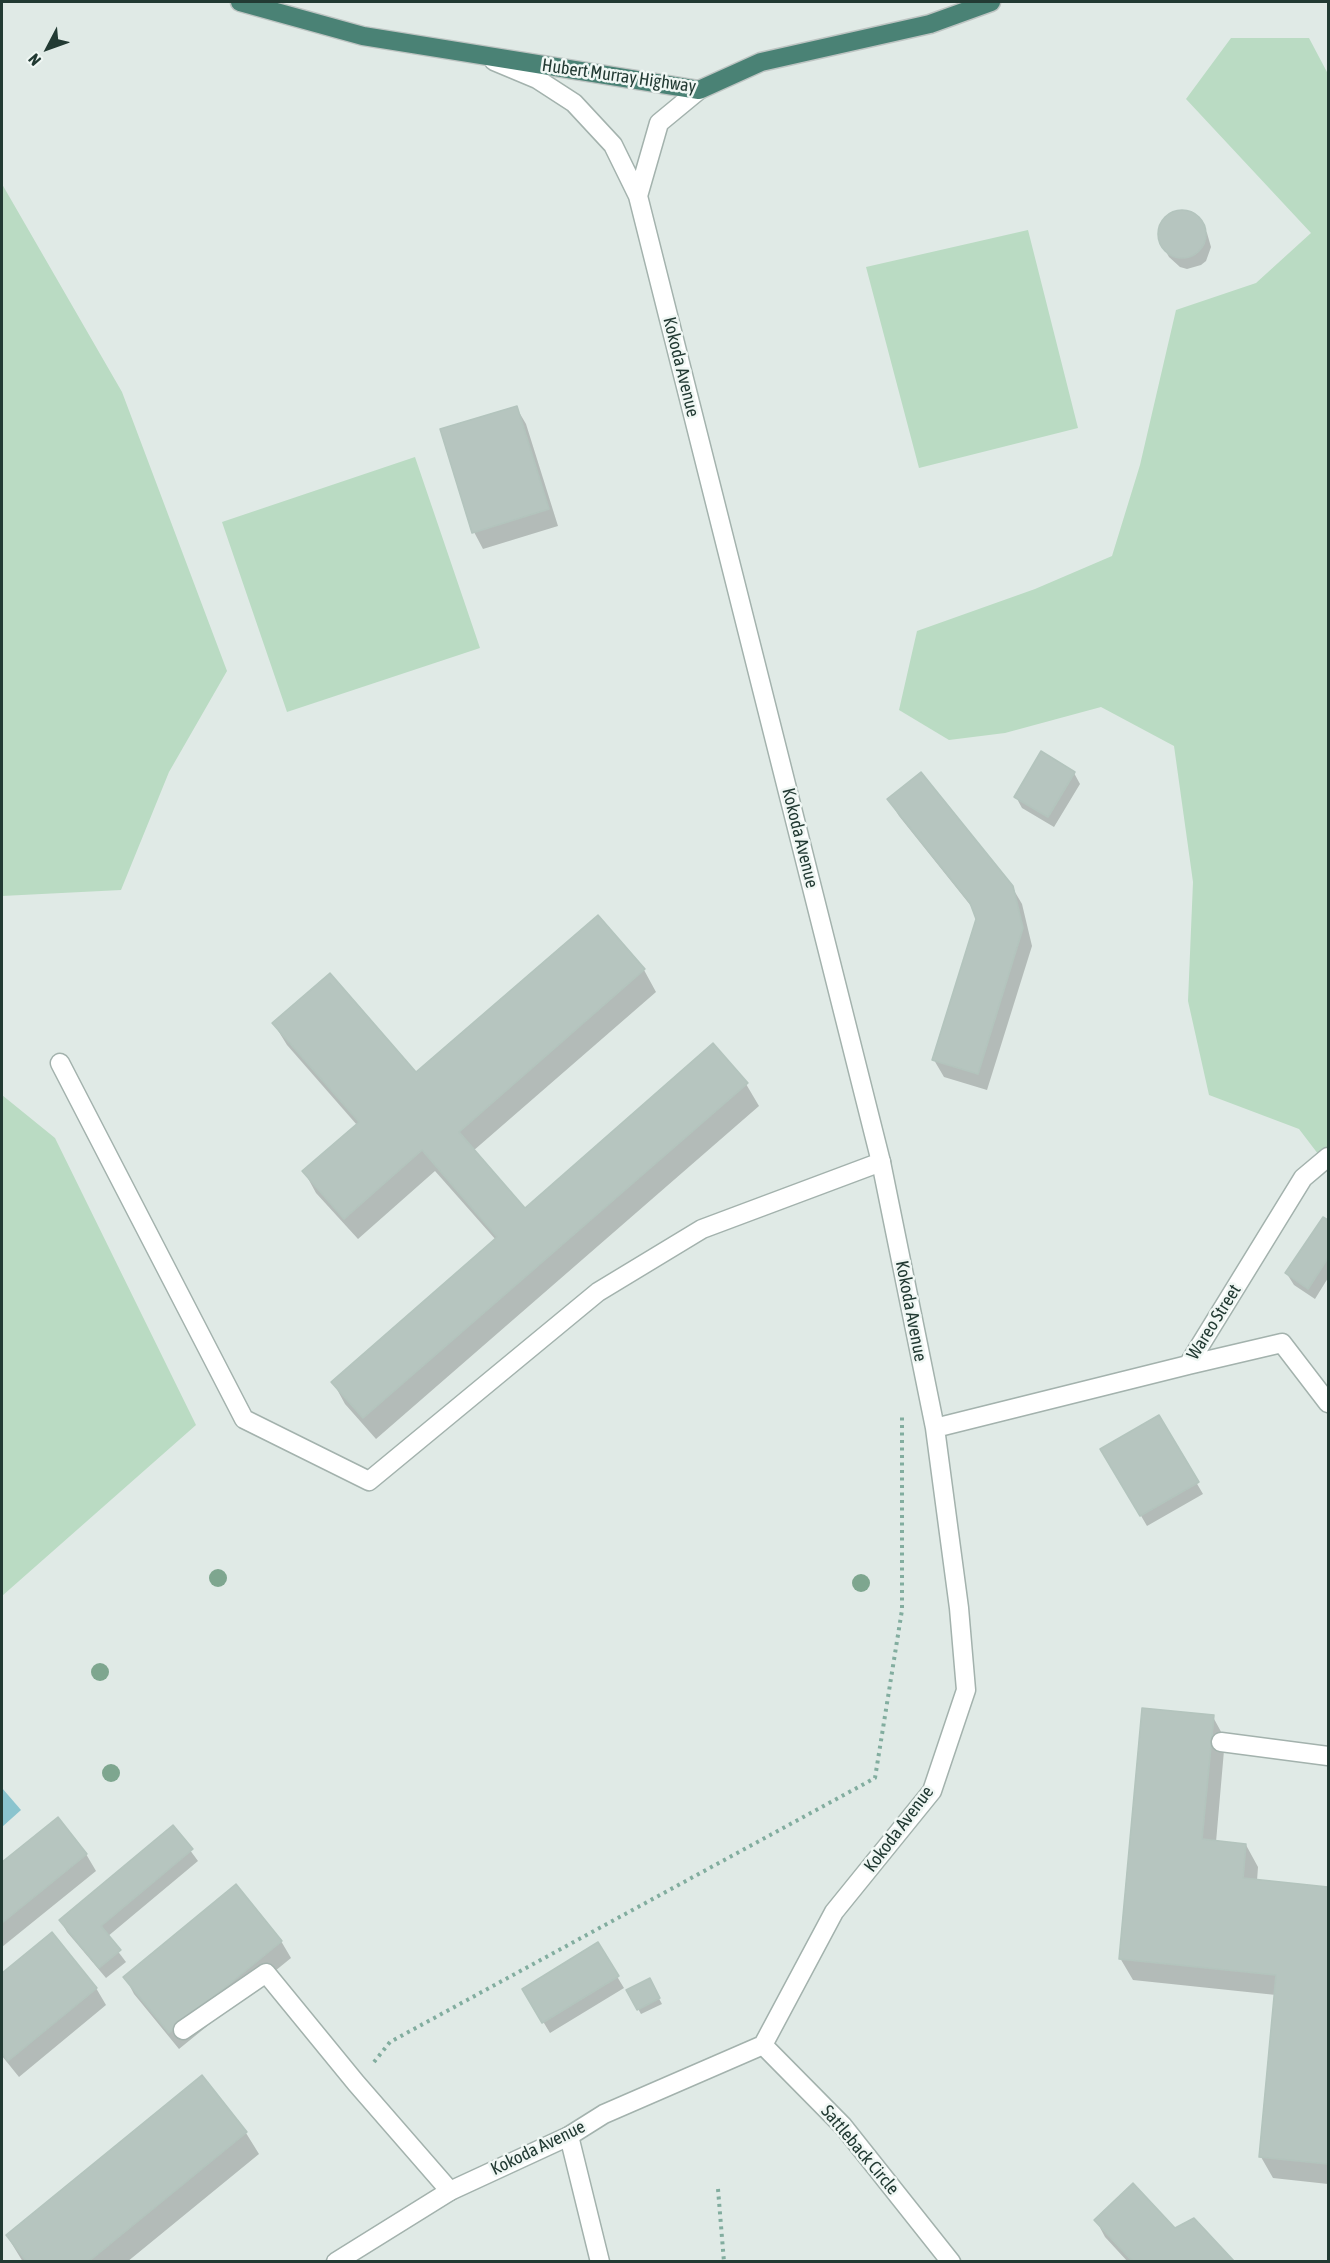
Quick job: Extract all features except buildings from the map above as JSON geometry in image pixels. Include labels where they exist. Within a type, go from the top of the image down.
[{"type":"highway","name":"Hubert Murray Highway","points":[[240,2],[363,36],[699,90],[761,62],[930,24],[991,2]]},
{"type":"street","name":"Kokoda Avenue","points":[[336,2262],[450,2191],[568,2136],[604,2114],[763,2045],[834,1912],[932,1791],[966,1690],[959,1608],[935,1428],[881,1162],[638,196],[613,145],[574,103],[537,79],[483,56]]},
{"type":"street","points":[[638,196],[659,123],[699,90]]},
{"type":"street","points":[[60,1063],[244,1419],[369,1481],[598,1292],[702,1229],[881,1162]]},
{"type":"street","name":"Wareo Street","points":[[935,1428],[1188,1365],[1304,1178],[1329,1157]]},
{"type":"street","points":[[1188,1365],[1282,1343],[1329,1403]]},
{"type":"street","points":[[1221,1742],[1329,1756]]},
{"type":"street","points":[[183,2030],[266,1973],[356,2083],[450,2191]]},
{"type":"street","name":"Sattleback Circle","points":[[763,2045],[843,2126],[951,2262]]},
{"type":"street","points":[[568,2136],[600,2262]]},
{"type":"path","points":[[356,2083],[390,2042],[875,1778],[902,1610],[902,1407]]},
{"type":"path","points":[[718,2189],[724,2262]]},
{"type":"green space","points":[[1231,38],[1309,38],[1328,74],[1328,1167],[1299,1129],[1209,1095],[1188,1001],[1193,882],[1174,746],[1101,707],[1005,733],[949,740],[899,710],[917,631],[1035,589],[1112,556],[1140,465],[1176,310],[1256,283],[1311,233],[1186,99]]},
{"type":"green space","points":[[2,184],[122,392],[227,671],[169,772],[121,890],[2,896]]},
{"type":"green space","points":[[1028,230],[1078,428],[919,468],[866,267]]},
{"type":"green space","points":[[415,457],[480,648],[287,712],[222,522]]},
{"type":"green space","points":[[2,1095],[55,1138],[196,1425],[2,1596]]},
{"type":"water","points":[[2,1788],[21,1810],[2,1827]]}]
